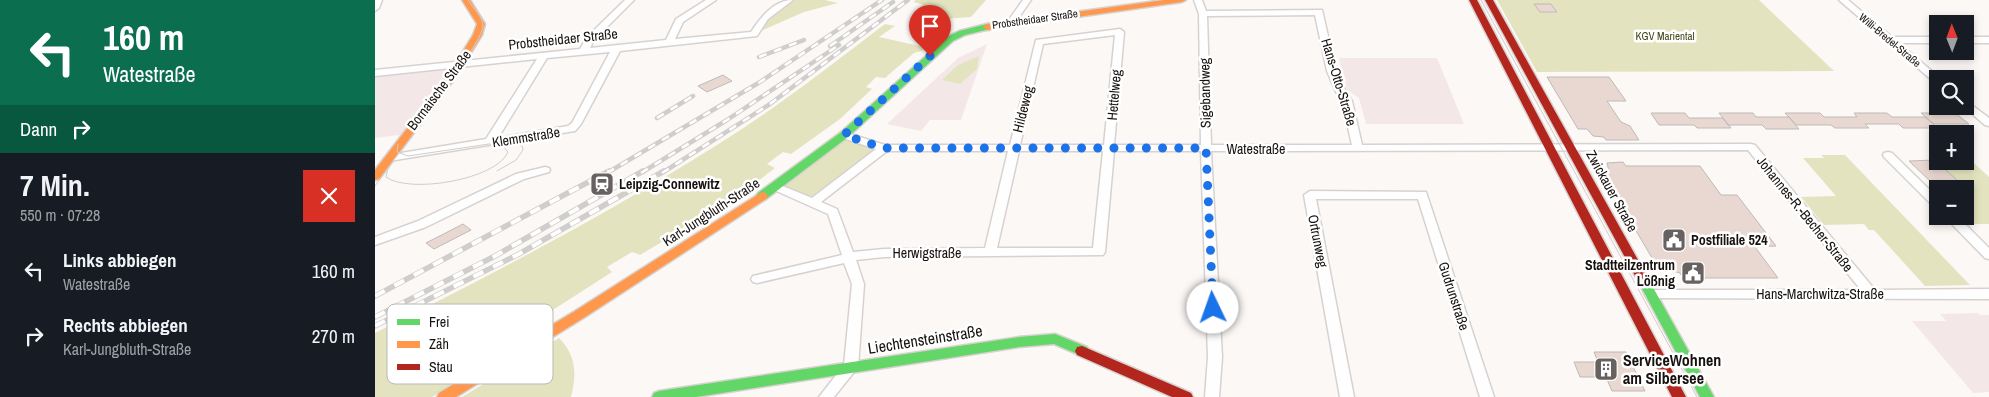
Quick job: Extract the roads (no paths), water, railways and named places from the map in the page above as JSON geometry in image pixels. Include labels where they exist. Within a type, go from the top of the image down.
[{"type":"main road","name":"Bornaische Straße","points":[[375,177],[459,64],[480,30],[480,21],[466,0]]},
{"type":"main road","name":"Probstheidaer Straße","points":[[977,28],[1136,3],[1182,0]]},
{"type":"main road","points":[[1473,0],[1679,397]]},
{"type":"main road","name":"Zwickauer Straße","points":[[1489,0],[1531,80],[1572,148],[1707,397]]},
{"type":"main road","name":"Karl-Jungbluth-Straße","points":[[553,331],[776,187],[844,135],[950,39],[977,28]]},
{"type":"main road","name":"Liechtensteinstraße","points":[[659,397],[1038,339],[1055,339],[1186,397]]},
{"type":"main road","name":"Karl-Jungbluth-Straße","points":[[444,397],[465,384]]},
{"type":"street","points":[[375,8],[378,0]]},
{"type":"street","points":[[583,52],[590,39],[629,0]]},
{"type":"street","points":[[669,43],[679,21],[712,0]]},
{"type":"street","name":"Probstheidaer Straße","points":[[375,73],[754,34],[765,17],[789,0]]},
{"type":"street","points":[[1012,22],[1027,0]]},
{"type":"street","name":"Sigebandweg","points":[[1198,0],[1203,14],[1206,148],[1215,357],[1212,397]]},
{"type":"street","name":"Willi-Bredel-Straße","points":[[1843,0],[1929,73]]},
{"type":"street","name":"Hans-Otto-Straße","points":[[1203,14],[1319,12],[1335,80],[1342,96],[1347,101],[1359,149]]},
{"type":"street","name":"Hettelweg","points":[[1087,35],[1120,32],[1099,252]]},
{"type":"street","name":"Hildeweg","points":[[990,253],[1039,42],[1087,35]]},
{"type":"street","points":[[1891,40],[1929,40]]},
{"type":"street","points":[[1974,40],[1989,40]]},
{"type":"street","name":"Klemmstraße","points":[[389,158],[571,129],[576,124],[616,49]]},
{"type":"street","points":[[489,142],[543,57]]},
{"type":"street","points":[[1974,110],[1989,123]]},
{"type":"street","name":"Watestraße","points":[[844,135],[884,148],[1549,149]]},
{"type":"street","name":"Johannes-R.-Becher-Straße","points":[[1549,149],[1751,147],[1871,294]]},
{"type":"street","points":[[813,203],[884,148]]},
{"type":"street","points":[[1888,155],[1929,196]]},
{"type":"street","points":[[378,240],[422,224],[520,176],[545,170]]},
{"type":"street","points":[[776,187],[833,212],[858,284],[851,367],[826,397]]},
{"type":"street","name":"Ortrunweg","points":[[1347,397],[1309,195],[1422,196]]},
{"type":"street","name":"Gudrunstraße","points":[[1422,196],[1487,397]]},
{"type":"street","points":[[1959,225],[1989,255]]},
{"type":"street","name":"Herwigstraße","points":[[757,279],[850,257],[884,253],[1099,252]]},
{"type":"street","name":"Hans-Marchwitza-Straße","points":[[1651,294],[1989,294]]},
{"type":"tram line","points":[[399,153],[453,78],[479,37],[483,23],[468,0]]},
{"type":"tram line","points":[[1481,0],[1697,397]]},
{"type":"tram line","points":[[497,142],[512,142],[522,146],[523,150],[516,160],[497,171]]},
{"type":"tram line","points":[[398,144],[397,152],[399,153]]},
{"type":"tram line","points":[[388,168],[386,177],[397,182],[432,184],[470,177],[487,170],[500,162],[508,152],[502,145],[489,144],[408,156],[399,153]]},
{"type":"tram line","points":[[388,168],[399,153]]},
{"type":"tram line","points":[[375,186],[388,168]]},
{"type":"railway","points":[[607,173],[760,82],[882,0]]},
{"type":"railway","points":[[662,173],[770,104],[908,0]]},
{"type":"railway","points":[[830,46],[893,2]]},
{"type":"railway","points":[[759,57],[804,40]]},
{"type":"railway","points":[[641,173],[727,120],[839,45]]},
{"type":"railway","points":[[657,118],[693,96]]},
{"type":"railway","points":[[375,296],[609,171]]},
{"type":"railway","points":[[401,304],[495,256],[643,171]]},
{"type":"railway","points":[[419,304],[519,254],[664,171]]},
{"type":"railway","points":[[375,317],[387,311]]},
{"type":"railway","points":[[375,326],[387,320]]},
{"type":"place","name":"Leipzig-Connewitz","points":[[602,184]]},
{"type":"place","name":"Postfiliale 524","points":[[1674,240]]},
{"type":"place","name":"Stadtteilzentrum Lößnig","points":[[1693,273]]},
{"type":"place","name":"ServiceWohnen am Silbersee","points":[[1606,369]]},
{"type":"park label","name":"KGV Mariental","points":[[1665,36]]}]
